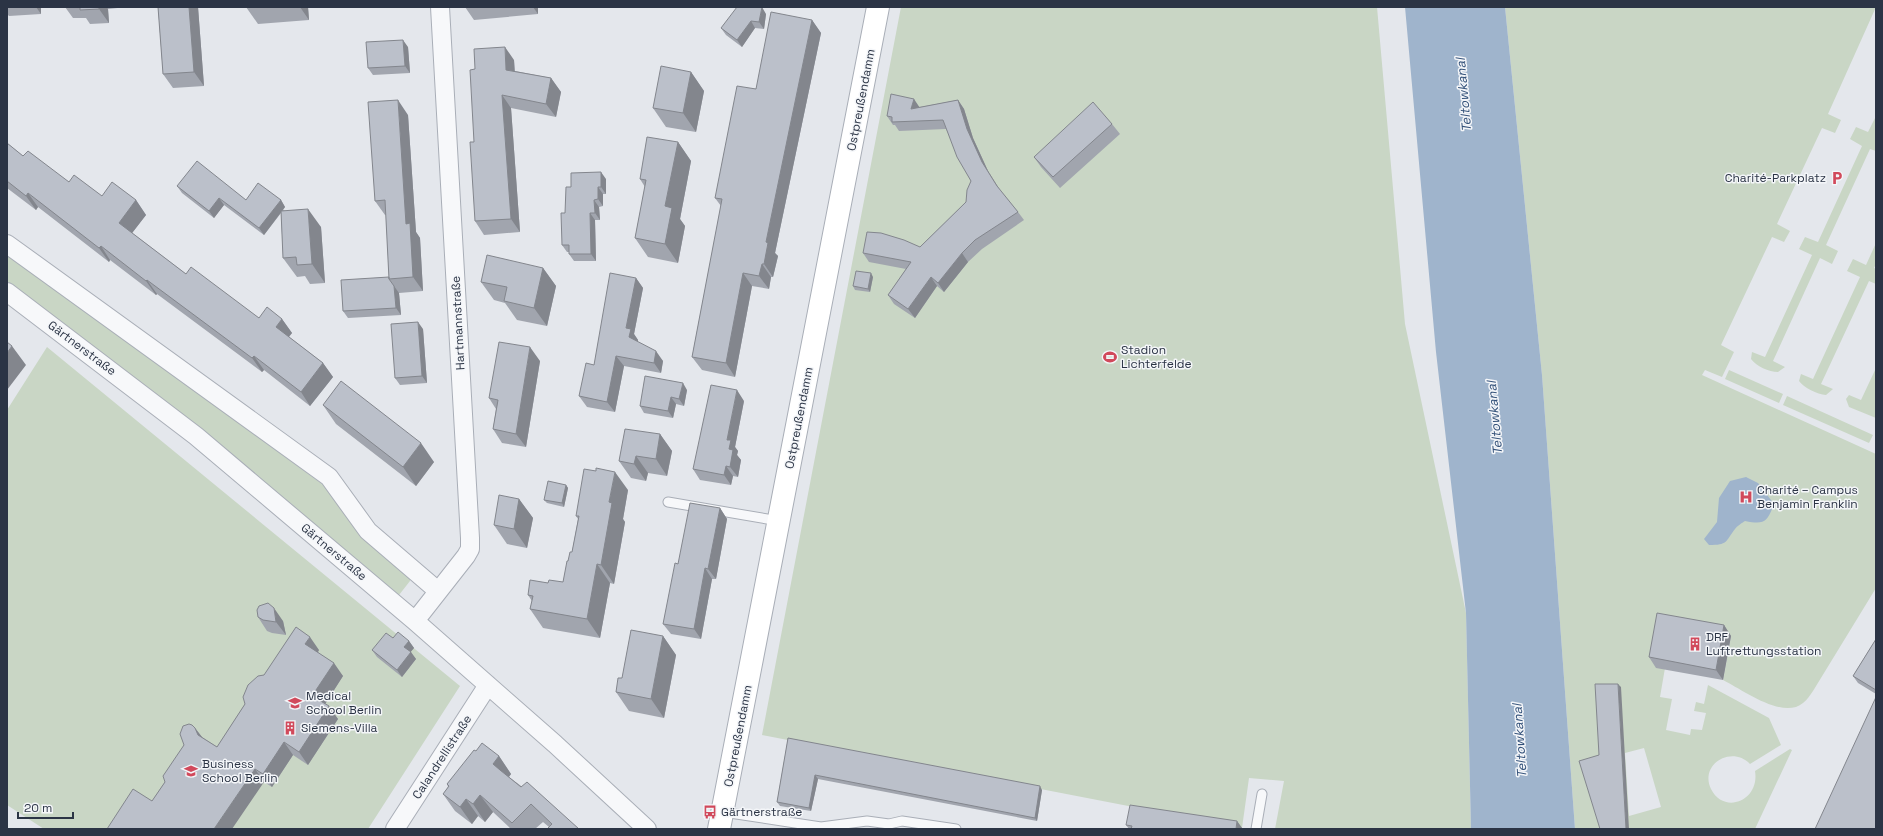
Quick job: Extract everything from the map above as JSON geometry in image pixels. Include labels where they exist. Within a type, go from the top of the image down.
[{"type":"street","name":"Hartmannstraße","points":[[415,620],[470,549],[440,7]]},
{"type":"street","name":"Ostpreußendamm","points":[[721,820],[878,7]]},
{"type":"street","points":[[7,244],[329,477],[368,531],[438,591]]},
{"type":"street","name":"Gärtnerstraße","points":[[7,292],[196,436],[415,620],[647,829]]},
{"type":"street","name":"Calandrellistraße","points":[[395,829],[488,685]]},
{"type":"lane","points":[[668,502],[779,521]]},
{"type":"lane","points":[[1256,829],[1262,794]]},
{"type":"lane","points":[[721,820],[821,827],[867,821],[889,824],[902,821],[956,829]]},
{"type":"green space","name":"Stadion Lichterfelde","points":[[901,7],[1377,7],[1405,324],[1466,613],[1471,829],[1275,829],[1284,781],[1249,778],[1242,828],[762,735]]},
{"type":"green space","name":"Charité – Campus Benjamin Franklin","points":[[1505,7],[1876,7],[1828,114],[1841,120],[1835,133],[1822,128],[1777,224],[1790,231],[1784,242],[1772,237],[1721,345],[1734,352],[1722,377],[1705,370],[1702,375],[1876,454],[1876,588],[1806,700],[1795,707],[1785,708],[1774,706],[1763,702],[1723,680],[1731,636],[1665,668],[1660,697],[1672,699],[1666,730],[1690,735],[1691,729],[1702,730],[1706,713],[1694,711],[1696,702],[1704,704],[1708,685],[1769,718],[1781,745],[1750,764],[1735,756],[1719,760],[1713,765],[1708,780],[1711,789],[1717,797],[1732,803],[1747,797],[1752,790],[1755,781],[1755,771],[1790,749],[1792,750],[1755,829],[1575,829],[1542,375]],"holes":[[[1644,748],[1661,807],[1629,816],[1625,753]]]},
{"type":"green space","points":[[1876,116],[1876,151],[1870,149],[1826,245],[1838,251],[1832,264],[1820,258],[1773,361],[1785,367],[1778,372],[1763,368],[1751,359],[1752,352],[1765,357],[1812,255],[1799,249],[1805,237],[1818,242],[1862,146],[1850,139],[1856,127],[1868,132]]},
{"type":"green space","points":[[1876,243],[1876,264],[1874,268],[1876,269],[1876,284],[1869,281],[1821,384],[1833,389],[1826,395],[1815,392],[1804,386],[1799,381],[1801,374],[1813,379],[1860,277],[1847,271],[1853,259],[1866,265]]},
{"type":"green space","points":[[7,253],[329,489],[410,578],[410,581],[399,595],[397,595],[59,321],[7,281]]},
{"type":"green space","points":[[47,347],[460,686],[368,829],[44,829],[7,805],[7,410]]},
{"type":"green space","points":[[1876,368],[1876,418],[1849,407],[1846,399],[1849,395],[1861,400]]},
{"type":"green space","points":[[1729,370],[1783,394],[1779,403],[1725,379]]},
{"type":"green space","points":[[1787,396],[1873,435],[1869,443],[1783,405]]},
{"type":"water","name":"Teltowkanal","points":[[1405,7],[1505,7],[1542,375],[1575,829],[1471,829],[1466,613],[1436,352]]},
{"type":"water","points":[[1746,477],[1758,483],[1774,504],[1769,515],[1764,521],[1757,523],[1745,521],[1736,528],[1725,542],[1709,545],[1704,539],[1717,522],[1719,498],[1730,481]]},
{"type":"building","points":[[80,7],[99,7],[99,9],[80,10]]},
{"type":"building","points":[[158,7],[189,7],[194,72],[163,74]]},
{"type":"building","points":[[737,7],[762,7],[759,22],[751,21],[737,40],[721,28]]},
{"type":"building","points":[[771,12],[812,20],[766,242],[768,243],[764,264],[762,264],[759,276],[743,273],[726,363],[692,357],[722,199],[715,198],[737,86],[756,89]]},
{"type":"building","points":[[403,40],[405,66],[368,68],[366,42]]},
{"type":"building","points":[[505,47],[506,70],[551,78],[546,104],[502,95],[511,219],[475,221],[470,142],[474,142],[470,70],[475,69],[474,49]]},
{"type":"building","points":[[661,66],[691,72],[683,113],[653,108]]},
{"type":"building","points":[[891,94],[914,99],[911,109],[958,100],[967,129],[982,162],[997,186],[1018,212],[975,240],[962,253],[938,283],[931,277],[908,309],[888,295],[911,262],[863,253],[867,232],[881,233],[920,247],[966,202],[967,190],[971,181],[957,157],[943,120],[892,122],[892,117],[887,116]]},
{"type":"building","points":[[398,100],[406,224],[410,223],[413,277],[389,279],[385,200],[375,201],[368,102]]},
{"type":"building","points":[[1093,102],[1112,124],[1053,177],[1034,157]]},
{"type":"building","points":[[647,137],[678,142],[665,206],[672,208],[665,244],[635,238],[646,180],[640,179]]},
{"type":"building","points":[[7,143],[23,156],[28,151],[69,182],[74,175],[102,196],[112,182],[136,200],[119,223],[186,274],[191,267],[259,318],[267,307],[282,319],[276,327],[323,363],[301,392],[254,356],[252,358],[147,280],[146,281],[101,246],[99,248],[28,193],[26,196],[7,181]]},
{"type":"building","points":[[197,161],[246,200],[258,183],[281,200],[259,228],[219,198],[209,211],[177,186]]},
{"type":"building","points":[[601,172],[601,187],[598,187],[598,199],[594,200],[595,213],[590,213],[591,254],[569,254],[569,245],[562,245],[561,213],[565,213],[566,187],[571,187],[571,173]]},
{"type":"building","points":[[308,209],[312,264],[297,265],[296,257],[283,258],[281,211]]},
{"type":"building","points":[[487,255],[543,268],[534,308],[504,301],[507,287],[481,282]]},
{"type":"building","points":[[856,271],[871,273],[868,289],[853,286]]},
{"type":"building","points":[[610,273],[636,278],[626,328],[631,329],[629,337],[656,351],[654,363],[616,356],[607,402],[579,396],[586,363],[594,365]]},
{"type":"building","points":[[389,277],[394,286],[396,308],[343,311],[341,280]]},
{"type":"building","points":[[418,322],[422,376],[395,378],[391,324]]},
{"type":"building","points":[[7,342],[12,346],[7,353]]},
{"type":"building","points":[[499,342],[530,347],[516,434],[493,429],[498,400],[489,398]]},
{"type":"building","points":[[645,376],[683,383],[679,399],[671,397],[668,411],[640,406]]},
{"type":"building","points":[[341,381],[421,443],[403,467],[323,405]]},
{"type":"building","points":[[711,385],[737,390],[727,440],[731,440],[729,449],[733,450],[730,467],[726,466],[724,475],[693,469]]},
{"type":"building","points":[[625,429],[660,434],[656,459],[636,456],[634,464],[619,461]]},
{"type":"building","points":[[596,468],[615,472],[609,502],[612,503],[601,565],[597,564],[587,619],[530,609],[533,596],[528,595],[530,580],[548,583],[549,580],[563,582],[567,561],[570,552],[572,552],[579,516],[576,516],[584,469],[596,471]]},
{"type":"building","points":[[548,481],[566,485],[562,503],[544,500]]},
{"type":"building","points":[[499,495],[519,499],[514,529],[494,525]]},
{"type":"building","points":[[690,503],[720,508],[708,569],[705,568],[694,629],[663,624],[675,563],[678,564]]},
{"type":"building","points":[[268,603],[274,608],[276,622],[263,620],[258,617],[257,610],[259,606]]},
{"type":"building","name":"DRF Luftrettungsstation","points":[[1657,613],[1724,625],[1716,670],[1649,657]]},
{"type":"building","name":"Siemens-Villa","points":[[296,627],[310,637],[305,644],[334,663],[312,696],[329,706],[299,752],[284,742],[263,774],[255,769],[214,829],[107,829],[133,789],[152,801],[165,782],[163,776],[184,745],[180,734],[183,726],[189,724],[192,725],[198,735],[217,747],[245,704],[243,697],[248,685],[258,676],[264,675]]},
{"type":"building","points":[[631,630],[663,636],[651,699],[616,692],[618,678],[622,678]]},
{"type":"building","points":[[398,632],[409,641],[404,647],[411,652],[397,670],[372,650],[386,633],[393,638]]},
{"type":"building","points":[[1876,639],[1876,690],[1853,676]]},
{"type":"building","points":[[1595,684],[1618,684],[1626,829],[1600,829],[1579,761],[1599,755]]},
{"type":"building","points":[[1876,697],[1876,829],[1815,829]]},
{"type":"building","points":[[788,738],[1040,786],[1035,818],[815,775],[809,808],[777,802]]},
{"type":"building","points":[[482,743],[499,756],[493,764],[521,787],[527,782],[579,829],[547,829],[552,824],[531,804],[512,823],[480,795],[473,804],[466,799],[460,807],[443,794],[449,786],[447,784],[474,750],[476,751]]},
{"type":"building","points":[[1130,805],[1237,821],[1236,829],[1131,829],[1132,826],[1126,825]]},
{"type":"place","name":"Charité-Parkplatz","points":[[1837,178]]},
{"type":"place","name":"Stadion Lichterfelde","points":[[1110,357]]},
{"type":"place","name":"Charité – Campus Benjamin Franklin","points":[[1746,497]]},
{"type":"place","name":"DRF Luftrettungsstation","points":[[1695,644]]},
{"type":"place","name":"Medical School Berlin","points":[[295,703]]},
{"type":"place","name":"Siemens-Villa","points":[[290,728]]},
{"type":"place","name":"Business School Berlin","points":[[191,771]]},
{"type":"place","name":"Gärtnerstraße","points":[[710,812]]}]
